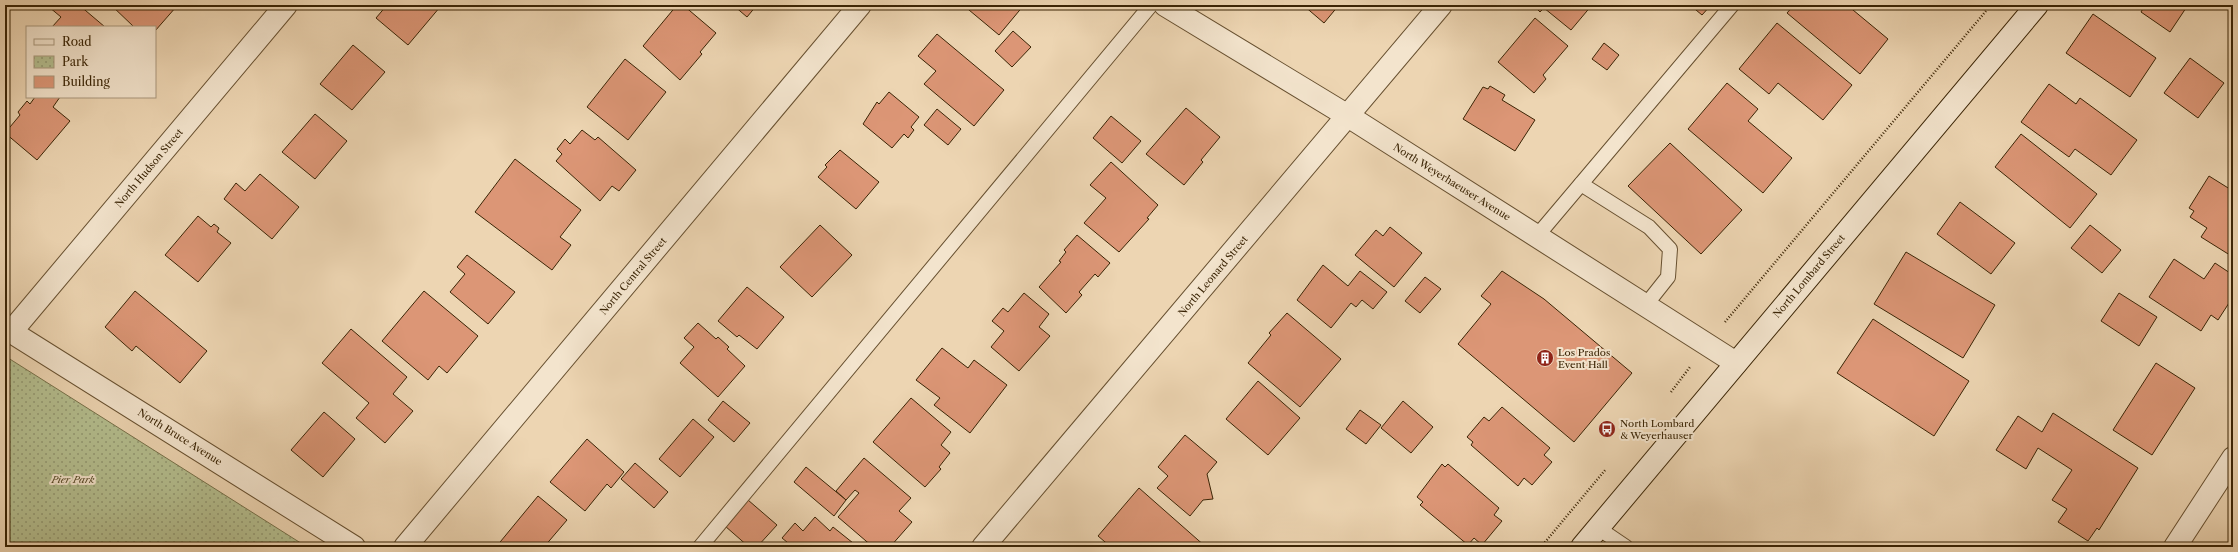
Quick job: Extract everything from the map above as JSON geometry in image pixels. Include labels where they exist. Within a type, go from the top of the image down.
[{"type":"street","name":"North Hudson Street","points":[[8,330],[286,5]]},
{"type":"street","name":"North Central Street","points":[[405,547],[860,5]]},
{"type":"street","name":"North Weyerhaeuser Avenue","points":[[1165,5],[1348,116],[1736,363]]},
{"type":"street","name":"North Leonard Street","points":[[983,547],[1442,5]]},
{"type":"street","name":"North Lombard Street","points":[[1582,547],[2037,5]]},
{"type":"street","name":"North Bruce Avenue","points":[[8,330],[354,547]]},
{"type":"street","points":[[2175,547],[2233,458]]},
{"type":"lane","points":[[700,547],[1151,5]]},
{"type":"lane","points":[[1537,236],[1732,5]]},
{"type":"lane","points":[[1581,184],[1649,227],[1670,249],[1668,277],[1645,306]]},
{"type":"lane","points":[[1598,528],[1626,547]]},
{"type":"path","points":[[1670,394],[1734,310],[1991,5]]},
{"type":"path","points":[[1541,547],[1610,464]]},
{"type":"green space","name":"Pier Park","points":[[5,356],[307,547],[5,547]]},
{"type":"building","points":[[51,5],[79,5],[104,26],[53,26],[61,17],[49,7]]},
{"type":"building","points":[[111,5],[173,5],[176,7],[156,30],[156,26],[133,26]]},
{"type":"building","points":[[387,5],[438,5],[440,7],[408,45],[376,18]]},
{"type":"building","points":[[677,5],[683,5],[716,33],[700,52],[702,54],[680,80],[643,46]]},
{"type":"building","points":[[733,5],[757,5],[747,17]]},
{"type":"building","points":[[963,5],[1024,5],[999,35]]},
{"type":"building","points":[[1303,5],[1339,5],[1324,23]]},
{"type":"building","points":[[1592,5],[1571,30],[1544,8],[1540,12],[1534,6]]},
{"type":"building","points":[[1690,5],[1711,5],[1702,15]]},
{"type":"building","points":[[1794,5],[1847,5],[1888,39],[1860,74],[1787,13]]},
{"type":"building","points":[[2145,5],[2188,5],[2170,32],[2141,12]]},
{"type":"building","points":[[2093,14],[2156,58],[2130,97],[2066,53]]},
{"type":"building","points":[[1535,18],[1568,46],[1543,75],[1546,79],[1534,93],[1498,62]]},
{"type":"building","points":[[1777,23],[1852,85],[1823,120],[1778,83],[1769,94],[1739,69]]},
{"type":"building","points":[[1013,31],[1031,47],[1012,67],[995,51]]},
{"type":"building","points":[[937,34],[1004,90],[974,126],[924,84],[936,71],[918,56]]},
{"type":"building","points":[[1604,43],[1619,55],[1607,70],[1592,59]]},
{"type":"building","points":[[353,45],[385,72],[352,110],[320,84]]},
{"type":"building","points":[[2190,58],[2224,83],[2198,118],[2164,93]]},
{"type":"building","points":[[625,59],[666,92],[628,140],[587,107]]},
{"type":"building","points":[[1727,83],[1758,109],[1748,121],[1792,158],[1763,193],[1688,129]]},
{"type":"building","points":[[2049,84],[2076,104],[2080,98],[2137,140],[2111,175],[2075,149],[2069,157],[2021,122]]},
{"type":"building","points":[[1490,86],[1505,95],[1502,100],[1535,120],[1515,151],[1463,119],[1483,87],[1488,89]]},
{"type":"building","points":[[889,92],[919,117],[911,127],[914,130],[908,138],[904,134],[892,148],[863,124],[877,102],[879,104]]},
{"type":"building","points":[[34,98],[59,98],[53,107],[70,121],[37,160],[5,133],[20,115],[18,112],[27,101],[30,104]]},
{"type":"building","points":[[1186,108],[1220,137],[1201,160],[1203,162],[1184,185],[1146,154]]},
{"type":"building","points":[[937,109],[961,129],[948,145],[924,125]]},
{"type":"building","points":[[315,114],[347,141],[315,179],[282,152]]},
{"type":"building","points":[[1111,116],[1141,141],[1122,163],[1093,138]]},
{"type":"building","points":[[582,130],[595,140],[598,137],[636,170],[619,191],[612,186],[600,201],[556,161],[562,154],[557,149],[565,139],[570,144]]},
{"type":"building","points":[[2021,134],[2097,194],[2070,228],[1995,167]]},
{"type":"building","points":[[1670,143],[1742,210],[1701,254],[1628,186]]},
{"type":"building","points":[[840,150],[879,182],[856,209],[818,177],[827,167],[825,165]]},
{"type":"building","points":[[515,159],[581,210],[560,237],[571,245],[552,270],[475,212]]},
{"type":"building","points":[[1111,162],[1158,205],[1147,218],[1149,219],[1119,252],[1084,223],[1106,198],[1090,185]]},
{"type":"building","points":[[260,174],[299,207],[272,239],[224,199],[236,183],[245,191]]},
{"type":"building","points":[[2209,176],[2233,191],[2233,257],[2201,237],[2207,228],[2190,217],[2194,211],[2189,208]]},
{"type":"building","points":[[1960,202],[2015,243],[1991,274],[1937,234]]},
{"type":"building","points":[[198,216],[211,227],[214,224],[219,228],[217,232],[231,243],[198,282],[165,255]]},
{"type":"building","points":[[820,225],[852,255],[812,297],[780,267]]},
{"type":"building","points":[[2090,225],[2121,250],[2102,273],[2071,248]]},
{"type":"building","points":[[1390,227],[1422,253],[1394,287],[1355,255],[1376,230],[1383,236]]},
{"type":"building","points":[[1077,235],[1110,263],[1098,277],[1095,274],[1079,292],[1082,295],[1066,313],[1039,287],[1061,262],[1059,261],[1066,252],[1064,250]]},
{"type":"building","points":[[1906,252],[1995,305],[1963,358],[1874,304]]},
{"type":"building","points":[[467,255],[515,292],[488,324],[450,292],[465,274],[457,267]]},
{"type":"building","points":[[2174,259],[2204,279],[2215,263],[2233,275],[2233,305],[2229,303],[2218,320],[2211,315],[2201,331],[2149,297]]},
{"type":"building","points":[[1323,265],[1348,286],[1360,271],[1387,292],[1373,309],[1362,300],[1356,307],[1351,303],[1331,328],[1297,300]]},
{"type":"building","name":"Los Prados Event Hall","points":[[1502,271],[1544,299],[1632,373],[1574,442],[1458,344],[1491,304],[1481,296]]},
{"type":"building","points":[[1425,277],[1441,289],[1420,313],[1405,301]]},
{"type":"building","points":[[747,287],[784,317],[757,349],[739,335],[737,337],[718,321]]},
{"type":"building","points":[[135,291],[207,351],[180,383],[136,346],[132,351],[105,327]]},
{"type":"building","points":[[424,291],[478,336],[447,373],[439,366],[428,380],[382,341]]},
{"type":"building","points":[[1024,293],[1049,314],[1039,327],[1050,336],[1019,371],[991,347],[1004,331],[992,321],[1003,308],[1008,312]]},
{"type":"building","points":[[2119,293],[2157,317],[2139,346],[2101,321]]},
{"type":"building","points":[[1287,313],[1341,359],[1300,407],[1248,363],[1271,335],[1269,333]]},
{"type":"building","points":[[1873,319],[1969,381],[1934,436],[1837,373]]},
{"type":"building","points":[[698,323],[716,339],[718,337],[729,347],[727,349],[745,366],[718,397],[680,363],[694,347],[684,338]]},
{"type":"building","points":[[351,329],[407,377],[393,394],[413,411],[385,443],[356,418],[369,403],[322,363]]},
{"type":"building","points":[[942,348],[968,368],[974,360],[1007,385],[970,433],[934,405],[940,398],[916,380]]},
{"type":"building","points":[[2156,363],[2195,388],[2152,455],[2113,430]]},
{"type":"building","points":[[1258,381],[1300,418],[1268,455],[1226,419]]},
{"type":"building","points":[[911,398],[951,432],[941,445],[950,453],[939,467],[941,469],[925,487],[873,442]]},
{"type":"building","points":[[723,401],[750,423],[734,442],[708,420]]},
{"type":"building","points":[[1403,401],[1433,427],[1411,453],[1381,428]]},
{"type":"building","points":[[1502,407],[1550,448],[1544,455],[1552,462],[1532,485],[1524,478],[1518,486],[1471,445],[1473,442],[1467,437],[1484,417],[1489,421]]},
{"type":"building","points":[[1360,410],[1381,425],[1366,444],[1346,429]]},
{"type":"building","points":[[324,412],[355,439],[323,477],[291,450]]},
{"type":"building","points":[[2053,413],[2138,468],[2099,530],[2097,528],[2088,541],[2058,522],[2067,509],[2052,500],[2072,470],[2038,448],[2026,469],[1996,450],[2018,416],[2042,432]]},
{"type":"building","points":[[693,419],[714,437],[680,477],[659,459]]},
{"type":"building","points":[[1185,435],[1217,462],[1207,474],[1213,499],[1203,500],[1190,516],[1157,488],[1168,476],[1158,467]]},
{"type":"building","points":[[587,439],[624,472],[611,488],[607,484],[585,511],[550,482]]},
{"type":"building","points":[[864,458],[911,498],[899,511],[912,522],[890,547],[873,547],[838,517],[859,493],[855,490],[846,500],[836,491]]},
{"type":"building","points":[[635,463],[668,492],[654,508],[621,479]]},
{"type":"building","points":[[1442,464],[1445,467],[1448,464],[1499,508],[1494,515],[1502,521],[1482,545],[1474,538],[1468,545],[1420,505],[1423,502],[1417,497]]},
{"type":"building","points":[[806,467],[846,500],[834,516],[794,482]]},
{"type":"building","points":[[1139,488],[1206,547],[1111,547],[1098,536]]},
{"type":"building","points":[[538,496],[567,520],[544,547],[496,547]]},
{"type":"building","points":[[748,500],[777,525],[757,547],[749,547],[725,526]]},
{"type":"building","points":[[815,517],[830,531],[833,527],[853,543],[850,547],[793,547],[782,538],[795,523],[803,531]]},
{"type":"place","name":"Los Prados Event Hall","points":[[1545,358]]},
{"type":"place","name":"North Lombard & Weyerhauser","points":[[1607,429]]}]
